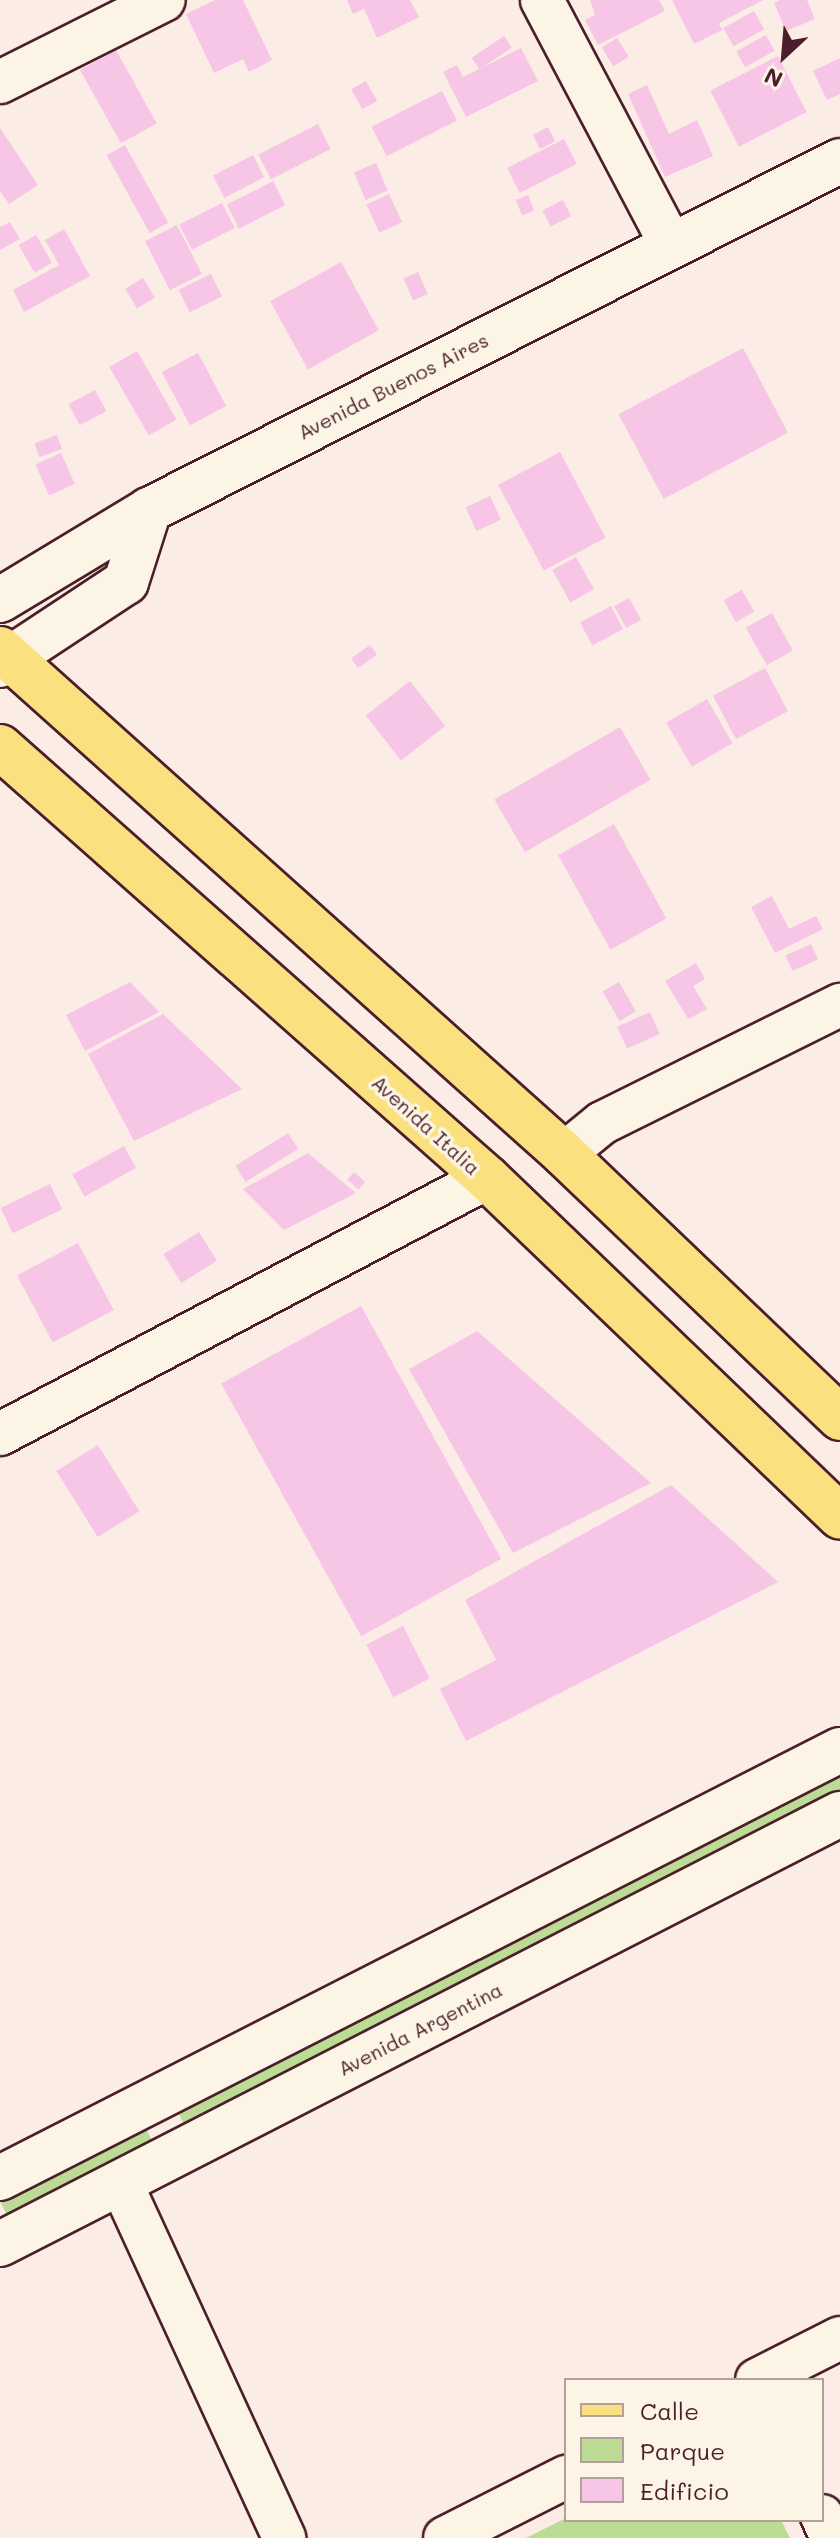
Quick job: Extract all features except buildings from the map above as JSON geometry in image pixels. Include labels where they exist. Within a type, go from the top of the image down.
[{"type":"main road","name":"Avenida Buenos Aires","points":[[0,600],[149,510],[840,161]]},
{"type":"main road","points":[[149,510],[126,582],[4,658],[564,1154],[840,1418]]},
{"type":"main road","name":"Avenida Italia","points":[[0,747],[487,1178],[840,1516]]},
{"type":"main road","points":[[0,2178],[840,1750]]},
{"type":"main road","name":"Avenida Argentina","points":[[0,2244],[840,1814]]},
{"type":"street","points":[[0,82],[164,0]]},
{"type":"street","points":[[542,0],[671,245]]},
{"type":"street","points":[[564,1154],[602,1123],[840,1005]]},
{"type":"street","points":[[0,1434],[487,1178]]},
{"type":"street","points":[[121,2183],[284,2538]]},
{"type":"street","points":[[763,2378],[840,2338]]},
{"type":"street","points":[[445,2538],[564,2478]]},
{"type":"green space","points":[[840,1771],[840,1798],[186,2128],[177,2110]]},
{"type":"green space","points":[[145,2127],[154,2145],[9,2219],[0,2201]]},
{"type":"green space","points":[[564,2519],[564,2522],[782,2522],[790,2538],[526,2538]]}]
